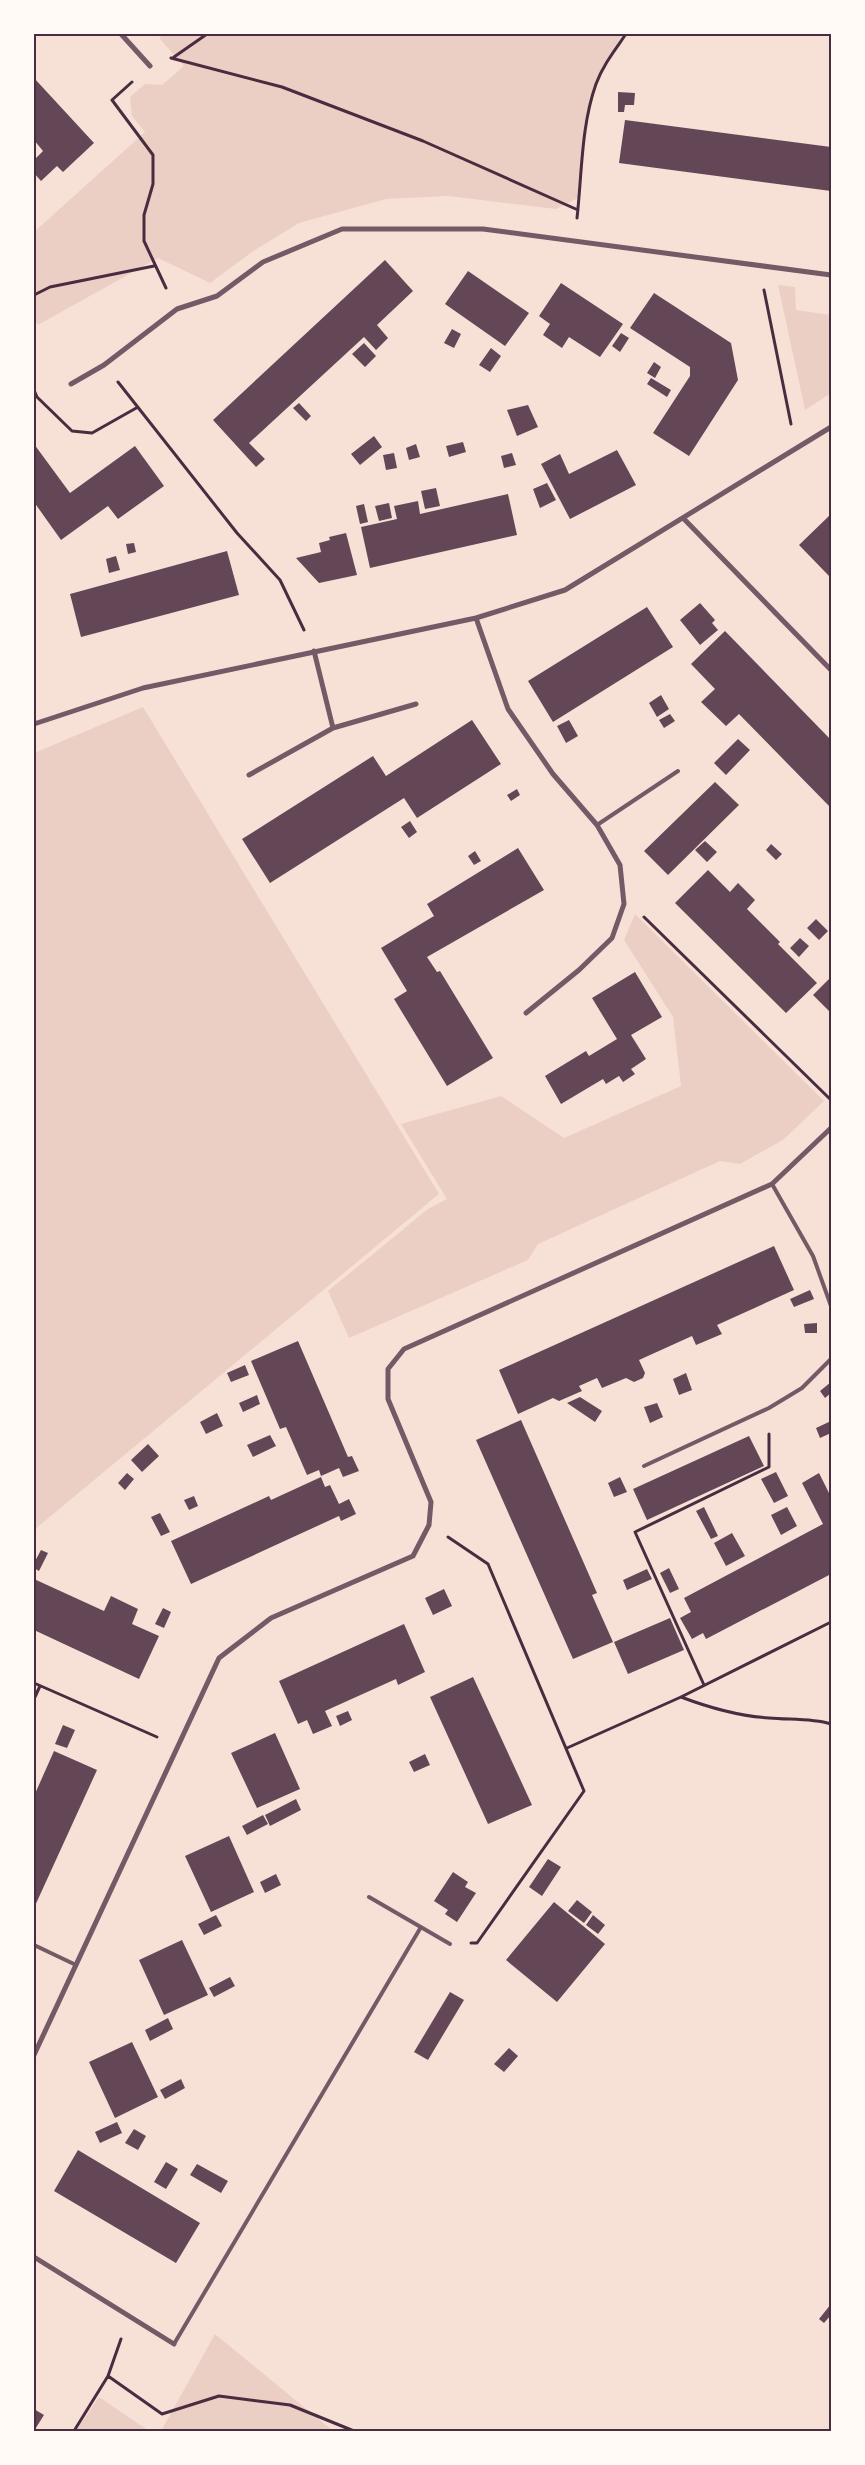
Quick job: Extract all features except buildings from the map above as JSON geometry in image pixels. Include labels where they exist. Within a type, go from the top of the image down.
[{"type":"street","points":[[121,34],[150,66]]},
{"type":"street","points":[[71,384],[104,365],[178,309],[217,296],[263,262],[342,229],[482,228],[831,275]]},
{"type":"street","points":[[34,724],[143,688],[314,650],[476,618],[565,590],[684,519],[831,427]]},
{"type":"street","points":[[684,519],[831,670]]},
{"type":"street","points":[[476,618],[508,709],[554,774],[597,825],[620,865],[624,904],[612,938],[579,970],[526,1013]]},
{"type":"street","points":[[314,650],[333,728]]},
{"type":"street","points":[[249,775],[333,728],[416,704]]},
{"type":"street","points":[[34,2055],[219,1658],[271,1618],[413,1556],[429,1525],[431,1502],[388,1399],[388,1369],[404,1349],[772,1184],[831,1128]]},
{"type":"street","points":[[34,2257],[174,2344]]},
{"type":"lane","points":[[597,825],[678,771]]},
{"type":"lane","points":[[772,1184],[812,1256],[831,1306]]},
{"type":"lane","points":[[644,1466],[769,1408],[802,1388],[831,1358]]},
{"type":"lane","points":[[369,1897],[450,1944]]},
{"type":"lane","points":[[174,2344],[420,1926]]},
{"type":"lane","points":[[34,1946],[76,1965]]},
{"type":"path","points":[[34,295],[50,287],[154,266],[144,241],[144,215],[153,184],[153,155],[112,100],[150,66],[173,57],[207,34]]},
{"type":"path","points":[[173,57],[282,87],[423,141],[578,210],[584,141],[596,85],[604,65],[626,34]]},
{"type":"path","points":[[759,265],[796,448]]},
{"type":"path","points":[[104,365],[237,533],[280,580],[314,650]]},
{"type":"path","points":[[34,390],[37,397],[72,431],[92,433],[138,407]]},
{"type":"path","points":[[624,904],[640,913],[831,1100]]},
{"type":"path","points":[[704,1685],[635,1532],[769,1467],[769,1408]]},
{"type":"path","points":[[429,1525],[488,1564],[584,1791],[477,1942],[450,1944]]},
{"type":"path","points":[[567,1748],[681,1697],[831,1622]]},
{"type":"path","points":[[34,1684],[177,1745]]},
{"type":"path","points":[[34,1698],[40,1686]]},
{"type":"path","points":[[681,1697],[721,1711],[768,1718],[819,1721],[831,1724]]},
{"type":"path","points":[[74,2431],[108,2376],[129,2316]]},
{"type":"path","points":[[108,2376],[162,2414],[219,2396],[290,2405],[354,2431]]},
{"type":"shaded area","points":[[164,34],[626,34],[606,62],[592,96],[588,112],[580,197],[556,209],[448,196],[386,199],[299,223],[255,250],[210,283],[158,258],[38,325],[34,319],[34,232],[145,132],[132,116],[130,97],[145,84],[162,85],[184,66],[159,38]]},
{"type":"shaded area","points":[[778,285],[795,287],[796,310],[831,315],[831,393],[805,410]]},
{"type":"shaded area","points":[[143,707],[439,1194],[34,1530],[34,753]]},
{"type":"shaded area","points":[[635,914],[824,1101],[783,1140],[740,1164],[720,1161],[538,1244],[528,1260],[349,1338],[328,1291],[428,1209],[447,1199],[401,1124],[501,1096],[564,1138],[681,1086],[673,1017],[624,940]]},
{"type":"shaded area","points":[[215,2334],[333,2431],[161,2431]]},
{"type":"shaded area","points":[[99,2397],[149,2431],[76,2431]]}]
